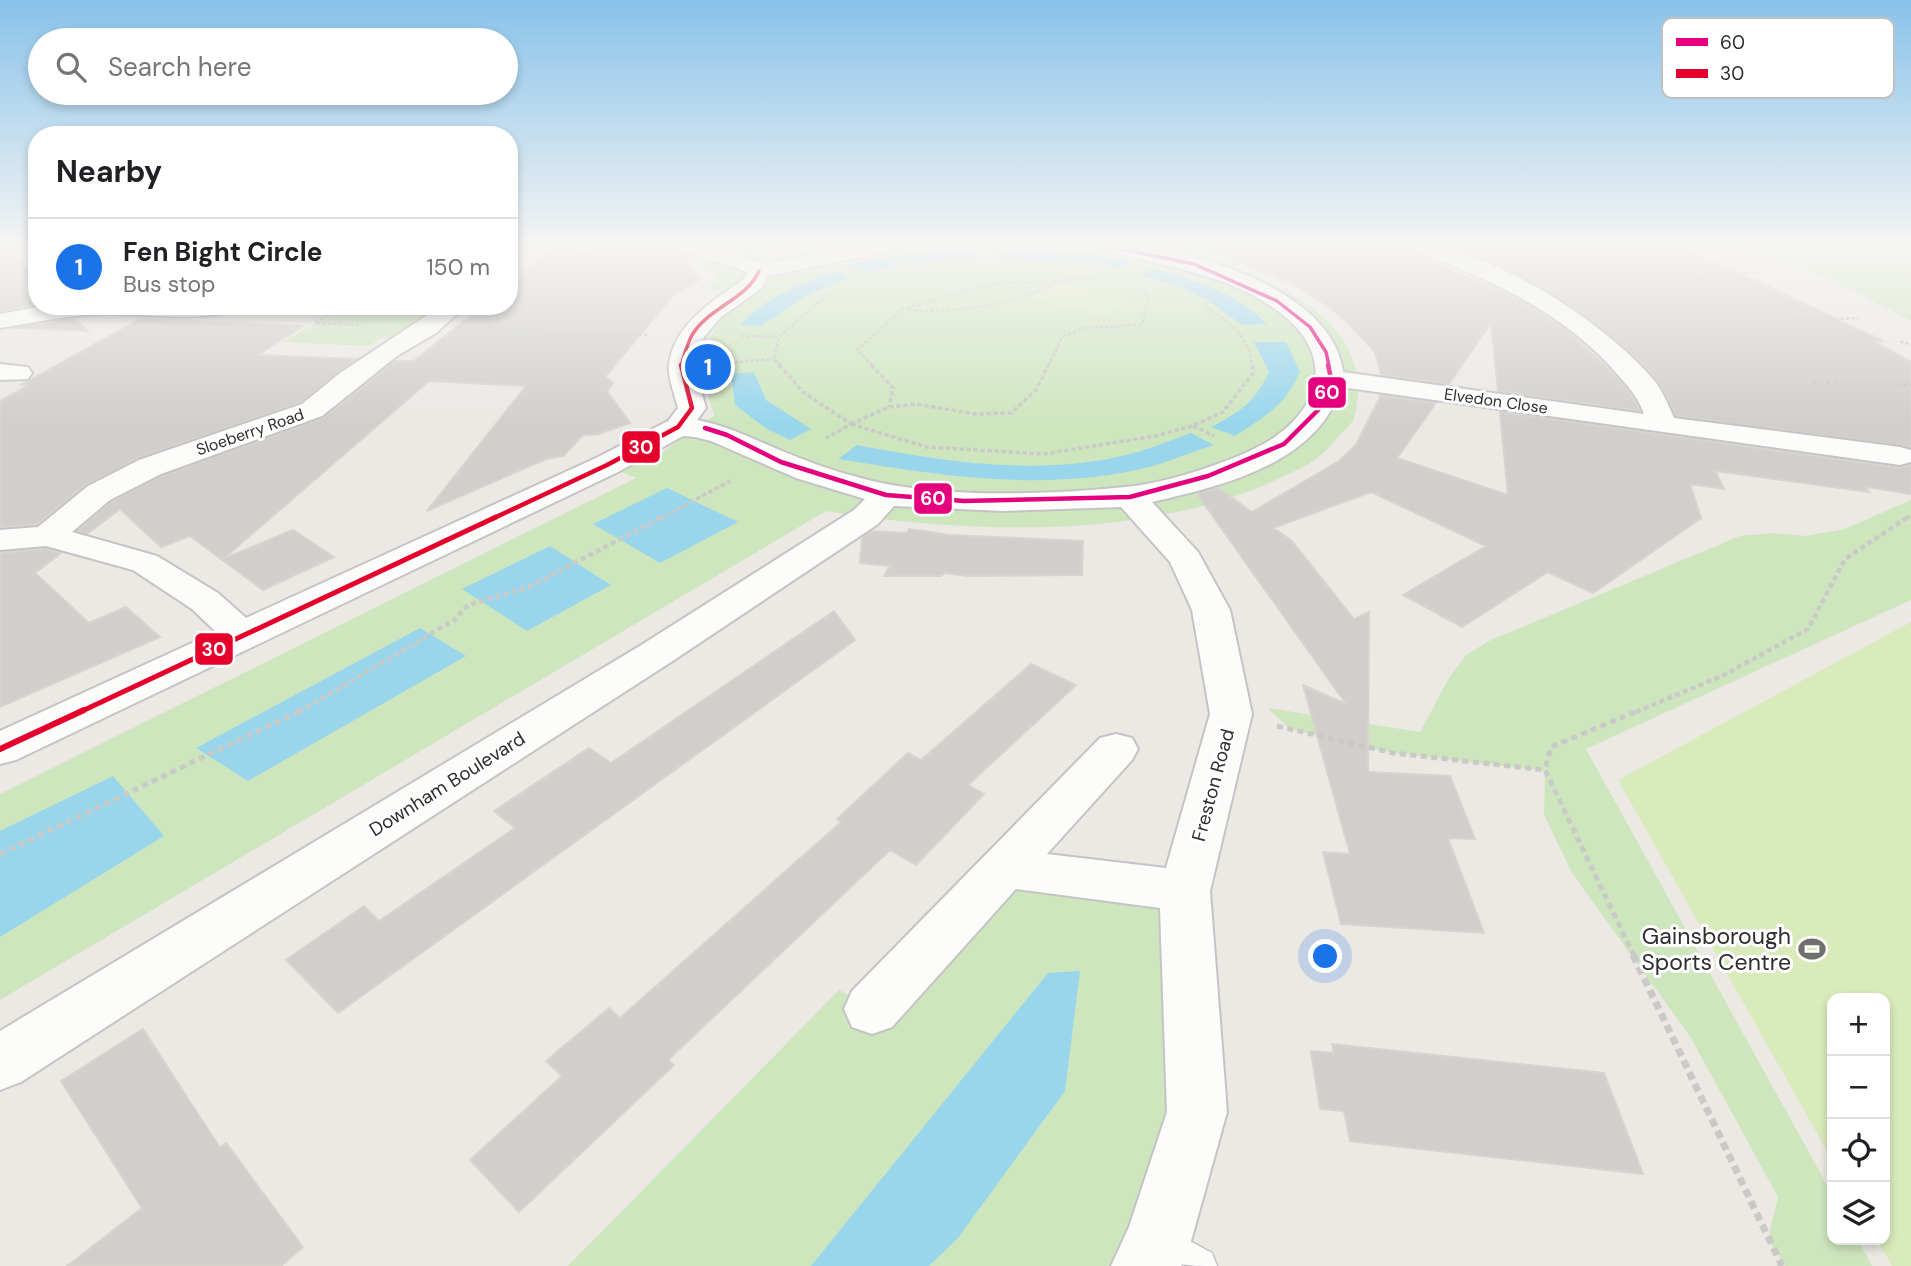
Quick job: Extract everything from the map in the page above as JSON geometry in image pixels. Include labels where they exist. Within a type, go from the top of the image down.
[{"type":"street","points":[[0,749],[607,465],[678,427],[692,408],[681,366],[692,335],[723,305]]},
{"type":"street","points":[[678,427],[705,428],[727,435],[781,462],[886,495],[964,501],[1130,497],[1208,476],[1284,444],[1323,405],[1331,378],[1326,352],[1310,327],[1282,305]]},
{"type":"street","points":[[1551,305],[1615,355],[1649,394],[1662,425]]},
{"type":"street","points":[[2,323],[36,315]]},
{"type":"street","name":"Sloeberry Road","points":[[47,536],[99,493],[149,467],[312,410],[388,351],[421,317]]},
{"type":"street","name":"Elvedon Close","points":[[1331,378],[1900,456]]},
{"type":"street","name":"Downham Boulevard","points":[[0,1063],[657,653],[866,517],[886,495]]},
{"type":"street","name":"Freston Road","points":[[1130,497],[1186,559],[1211,610],[1231,714],[1185,891],[1197,1111],[1152,1254]]},
{"type":"street","points":[[0,540],[47,536],[145,563],[205,601],[241,634]]},
{"type":"street","points":[[872,1009],[1116,749]]},
{"type":"street","points":[[1005,868],[1185,891]]},
{"type":"lane","points":[[1152,1254],[1199,1266]]},
{"type":"path","points":[[888,407],[893,388],[857,350],[903,309],[917,305]]},
{"type":"path","points":[[903,309],[944,312],[992,305]]},
{"type":"path","points":[[1147,305],[1142,325],[1085,328],[1062,337],[1036,390],[1011,413],[975,414],[916,404],[888,407],[851,424],[928,447],[1044,454],[1155,436],[1192,426],[1223,412],[1253,373],[1251,351],[1240,330],[1200,305]]},
{"type":"path","points":[[421,317],[552,334],[692,335]]},
{"type":"path","points":[[1736,324],[1858,318]]},
{"type":"path","points":[[1900,342],[1911,344]]},
{"type":"path","points":[[1812,382],[1911,386]]},
{"type":"path","points":[[0,854],[300,711],[454,620],[468,605],[529,587],[735,479]]},
{"type":"path","points":[[1782,1266],[1545,770],[1551,747],[1724,675],[1808,629],[1845,559],[1911,515]]},
{"type":"path","points":[[1231,714],[1393,753],[1545,770]]},
{"type":"green space","points":[[734,305],[1309,305],[1335,329],[1346,345],[1358,376],[1359,389],[1352,422],[1319,457],[1306,466],[1228,498],[1173,513],[1116,522],[1056,527],[997,527],[881,519],[826,511],[0,1000],[0,794],[636,478],[620,471],[664,451],[714,416],[708,394],[699,376],[712,374],[711,358],[716,342],[710,337],[728,309]]},
{"type":"green space","points":[[1059,305],[1121,305],[1105,316]]},
{"type":"green space","points":[[1881,305],[1911,305],[1911,321]]},
{"type":"green space","points":[[331,315],[427,316],[397,339],[381,338],[370,346],[282,342]]},
{"type":"green space","points":[[1911,500],[1911,600],[1586,749],[1827,1185],[1827,1245],[1861,1245],[1872,1266],[1785,1266],[1768,1239],[1778,1197],[1691,1038],[1572,873],[1544,815],[1545,771],[1393,753],[1290,729],[1268,708],[1420,732],[1449,678],[1466,655],[1489,641],[1740,536],[1772,533],[1805,536],[1845,529]]},
{"type":"green space","name":"Gainsborough Sports Centre","points":[[1911,622],[1911,1266],[1892,1266],[1880,1245],[1890,1245],[1890,993],[1827,993],[1827,1151],[1618,780]]},
{"type":"green space","points":[[1005,868],[1185,891],[1197,1112],[1145,1266],[568,1266],[839,990],[873,1009]]},
{"type":"water","points":[[792,305],[761,326],[740,325],[762,306]]},
{"type":"water","points":[[1215,305],[1244,305],[1267,324],[1242,325]]},
{"type":"water","points":[[1254,342],[1286,342],[1300,372],[1281,402],[1235,436],[1211,427],[1246,405],[1269,372]]},
{"type":"water","points":[[754,372],[766,400],[811,429],[790,440],[767,429],[735,405],[731,374]]},
{"type":"water","points":[[1191,433],[1214,445],[1153,466],[1075,479],[956,476],[838,459],[857,445],[959,461],[1028,466],[1062,465],[1130,454]]},
{"type":"water","points":[[667,488],[738,522],[660,563],[593,524]]},
{"type":"water","points":[[550,546],[611,585],[527,631],[462,589]]},
{"type":"water","points":[[420,628],[466,656],[248,781],[196,748]]},
{"type":"water","points":[[113,776],[164,836],[0,937],[0,831]]},
{"type":"water","points":[[1080,971],[1065,1091],[958,1238],[929,1266],[811,1266],[1048,973]]},
{"type":"building","points":[[0,305],[28,305],[28,306],[0,311]]},
{"type":"building","points":[[518,305],[665,305],[605,377],[613,383],[607,391],[630,423],[598,434],[583,435],[563,456],[546,459],[427,511],[526,386],[429,381],[223,559],[293,530],[334,557],[263,590],[190,536],[161,547],[120,509],[87,534],[77,531],[111,502],[162,476],[323,418],[395,361],[414,361],[471,315],[518,315]]},
{"type":"building","points":[[1326,305],[1527,305],[1566,330],[1608,368],[1628,390],[1640,411],[1498,391],[1491,323],[1449,384],[1381,375],[1375,352]]},
{"type":"building","points":[[1568,305],[1808,305],[1883,341],[1873,341],[1911,362],[1911,447],[1676,416],[1659,383],[1639,360]]},
{"type":"building","points":[[75,319],[88,331],[15,328],[57,321]]},
{"type":"building","points":[[140,319],[303,326],[258,355],[356,359],[301,402],[138,458],[86,484],[37,524],[0,527],[0,401],[29,385],[21,385]]},
{"type":"building","points":[[1381,395],[1436,403],[1397,458],[1508,495],[1500,412],[1900,468],[1911,465],[1911,494],[1866,487],[1869,492],[1715,471],[1724,489],[1690,484],[1701,518],[1593,593],[1548,572],[1462,627],[1403,595],[1486,546],[1371,492],[1273,528],[1291,540],[1354,619],[1369,612],[1368,772],[1450,776],[1475,839],[1448,838],[1484,933],[1341,924],[1323,852],[1350,854],[1303,685],[1346,704],[1197,494],[1218,488],[1252,512],[1339,461],[1356,445]]},
{"type":"building","points":[[909,529],[950,535],[1083,541],[1082,575],[968,576],[945,573],[941,576],[884,576],[890,566],[860,563],[862,538],[873,531],[907,533]]},
{"type":"building","points":[[46,549],[61,553],[35,573],[89,623],[126,607],[160,637],[0,707],[0,553]]},
{"type":"building","points":[[834,611],[855,640],[338,1013],[286,960],[364,906],[379,921],[515,828],[494,811],[589,748],[611,763]]},
{"type":"building","points":[[1031,664],[1076,685],[968,785],[984,794],[916,865],[890,850],[668,1060],[674,1065],[519,1212],[470,1160],[562,1076],[546,1061],[609,1008],[620,1018],[841,822],[837,819],[908,753],[921,760]]},
{"type":"building","points":[[143,1029],[220,1148],[226,1143],[303,1247],[281,1266],[67,1266],[142,1208],[61,1081]]},
{"type":"building","points":[[1332,1044],[1604,1073],[1643,1174],[1350,1141],[1344,1111],[1320,1109],[1311,1051],[1334,1053]]},
{"type":"transit line","name":"30","points":[[0,749],[607,465],[678,427],[692,408],[681,366],[692,335],[723,305]]},
{"type":"transit line","name":"60","points":[[705,428],[727,435],[781,462],[886,495],[964,501],[1130,497],[1208,476],[1284,444],[1323,405],[1331,378],[1326,352],[1310,327],[1282,305]]},
{"type":"place","name":"Fen Bight Circle","points":[[708,367]]},
{"type":"place","name":"Gainsborough Sports Centre","points":[[1812,949]]}]
